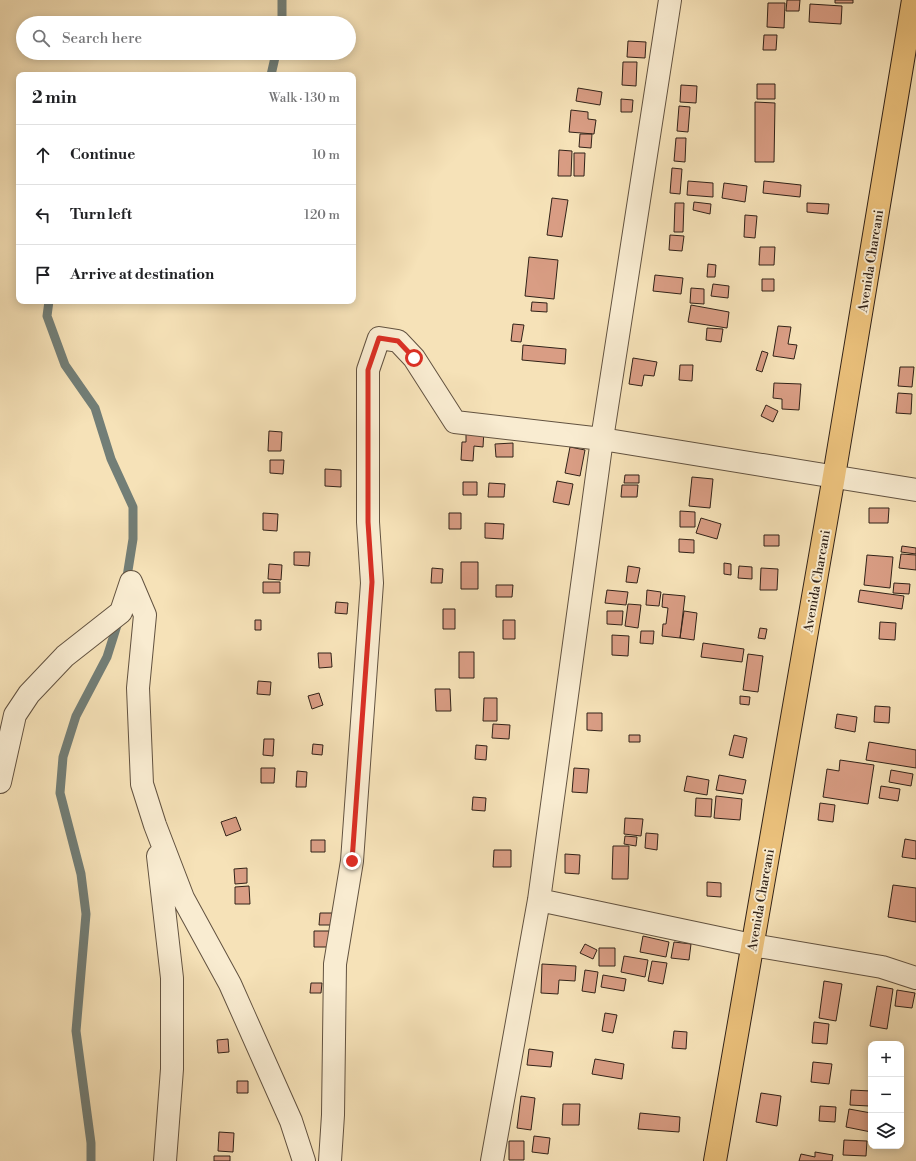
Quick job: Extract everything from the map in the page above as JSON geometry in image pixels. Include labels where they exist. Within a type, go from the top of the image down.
[{"type":"main road","name":"Avenida Charcani","points":[[715,1161],[913,26],[913,0]]},
{"type":"street","points":[[492,1161],[539,900],[602,439],[670,0]]},
{"type":"street","points":[[330,1161],[333,1115],[335,964],[352,861],[372,582],[368,522],[368,370],[379,338],[398,341],[414,358],[455,422],[602,439],[916,490]]},
{"type":"street","points":[[0,782],[15,716],[29,694],[65,656],[121,612],[131,582],[145,615],[138,688],[142,784],[155,825],[183,898],[230,984],[291,1121],[304,1161]]},
{"type":"street","points":[[155,825],[172,978],[172,1069],[165,1161]]},
{"type":"street","points":[[539,900],[752,945],[882,967],[916,978]]},
{"type":"building","points":[[787,0],[800,0],[799,11],[786,11]]},
{"type":"building","points":[[835,0],[853,0],[853,3],[835,3]]},
{"type":"building","points":[[768,3],[785,3],[784,28],[767,27]]},
{"type":"building","points":[[810,4],[842,6],[841,24],[809,22]]},
{"type":"building","points":[[764,35],[777,35],[776,50],[763,50]]},
{"type":"building","points":[[628,41],[646,42],[645,58],[627,57]]},
{"type":"building","points":[[623,62],[637,62],[636,86],[622,85]]},
{"type":"building","points":[[757,84],[775,84],[775,99],[757,99]]},
{"type":"building","points":[[681,85],[697,86],[696,103],[680,102]]},
{"type":"building","points":[[578,88],[602,92],[600,105],[576,101]]},
{"type":"building","points":[[621,99],[633,100],[632,112],[621,112]]},
{"type":"building","points":[[755,102],[775,103],[774,162],[755,162]]},
{"type":"building","points":[[679,106],[690,107],[688,132],[677,131]]},
{"type":"building","points":[[571,110],[588,112],[588,119],[596,120],[594,134],[569,132]]},
{"type":"building","points":[[580,134],[592,134],[591,148],[579,147]]},
{"type":"building","points":[[676,138],[686,138],[685,162],[674,161]]},
{"type":"building","points":[[559,150],[572,151],[571,176],[558,176]]},
{"type":"building","points":[[574,153],[585,153],[584,176],[574,176]]},
{"type":"building","points":[[672,168],[682,169],[680,194],[670,193]]},
{"type":"building","points":[[688,181],[713,183],[713,197],[687,195]]},
{"type":"building","points":[[764,181],[801,185],[800,197],[763,193]]},
{"type":"building","points":[[724,183],[747,186],[745,202],[722,198]]},
{"type":"building","points":[[552,198],[568,200],[562,237],[547,235]]},
{"type":"building","points":[[694,202],[711,204],[710,214],[693,210]]},
{"type":"building","points":[[675,203],[684,203],[683,232],[674,232]]},
{"type":"building","points":[[807,203],[829,204],[828,214],[807,212]]},
{"type":"building","points":[[745,215],[757,216],[755,238],[744,237]]},
{"type":"building","points":[[670,235],[684,236],[682,251],[669,250]]},
{"type":"building","points":[[760,247],[775,247],[774,265],[759,265]]},
{"type":"building","points":[[529,257],[558,260],[554,299],[525,296]]},
{"type":"building","points":[[708,264],[716,265],[715,277],[707,277]]},
{"type":"building","points":[[655,275],[683,278],[681,294],[653,291]]},
{"type":"building","points":[[762,279],[774,279],[774,291],[762,291]]},
{"type":"building","points":[[713,284],[729,286],[728,298],[711,296]]},
{"type":"building","points":[[691,288],[704,289],[704,304],[690,303]]},
{"type":"building","points":[[532,302],[547,303],[547,312],[531,311]]},
{"type":"building","points":[[691,305],[729,312],[727,328],[688,322]]},
{"type":"building","points":[[513,324],[524,325],[521,342],[511,341]]},
{"type":"building","points":[[778,326],[791,327],[788,344],[797,345],[794,359],[773,356]]},
{"type":"building","points":[[707,328],[723,329],[721,342],[706,340]]},
{"type":"building","points":[[523,345],[566,349],[565,364],[522,360]]},
{"type":"building","points":[[762,351],[768,353],[762,372],[756,370]]},
{"type":"building","points":[[633,358],[657,362],[654,376],[644,375],[642,386],[629,384]]},
{"type":"building","points":[[680,365],[693,365],[692,381],[679,380]]},
{"type":"building","points":[[900,367],[914,367],[912,387],[898,386]]},
{"type":"building","points":[[774,383],[801,384],[799,410],[782,409],[782,399],[773,398]]},
{"type":"building","points":[[898,393],[912,394],[911,414],[896,413]]},
{"type":"building","points":[[766,405],[778,411],[773,422],[761,416]]},
{"type":"building","points":[[466,429],[484,430],[483,447],[474,446],[473,461],[461,460],[462,442],[466,442]]},
{"type":"building","points":[[269,431],[282,432],[281,451],[268,451]]},
{"type":"building","points":[[513,443],[513,457],[496,457],[495,444]]},
{"type":"building","points":[[570,447],[585,450],[580,476],[565,473]]},
{"type":"building","points":[[270,460],[284,460],[283,474],[270,473]]},
{"type":"building","points":[[325,469],[341,470],[341,487],[325,486]]},
{"type":"building","points":[[625,475],[639,475],[639,483],[624,483]]},
{"type":"building","points":[[692,477],[713,479],[710,508],[689,506]]},
{"type":"building","points":[[557,481],[573,484],[569,505],[553,502]]},
{"type":"building","points":[[463,482],[477,482],[477,495],[463,495]]},
{"type":"building","points":[[489,483],[505,484],[504,497],[488,497]]},
{"type":"building","points":[[622,485],[638,485],[637,497],[621,497]]},
{"type":"building","points":[[869,508],[889,508],[888,523],[869,523]]},
{"type":"building","points":[[680,511],[695,512],[695,527],[680,527]]},
{"type":"building","points":[[263,513],[278,514],[277,531],[263,530]]},
{"type":"building","points":[[449,513],[461,513],[461,529],[449,529]]},
{"type":"building","points":[[701,518],[721,524],[717,539],[696,533]]},
{"type":"building","points":[[485,523],[504,524],[503,539],[485,538]]},
{"type":"building","points":[[764,535],[779,535],[779,546],[764,546]]},
{"type":"building","points":[[679,539],[694,540],[694,553],[679,552]]},
{"type":"building","points":[[902,546],[916,548],[916,554],[901,552]]},
{"type":"building","points":[[294,552],[310,552],[309,566],[294,565]]},
{"type":"building","points":[[901,554],[916,555],[916,570],[899,568]]},
{"type":"building","points":[[867,555],[893,557],[890,588],[864,585]]},
{"type":"building","points":[[461,562],[478,562],[478,589],[461,589]]},
{"type":"building","points":[[724,563],[731,564],[731,575],[724,574]]},
{"type":"building","points":[[269,564],[282,565],[281,580],[268,579]]},
{"type":"building","points":[[628,566],[640,568],[637,583],[626,582]]},
{"type":"building","points":[[739,566],[752,567],[752,579],[738,578]]},
{"type":"building","points":[[432,568],[443,569],[442,583],[431,583]]},
{"type":"building","points":[[761,568],[778,569],[777,590],[760,590]]},
{"type":"building","points":[[263,582],[280,582],[280,593],[263,593]]},
{"type":"building","points":[[894,583],[910,584],[909,594],[893,593]]},
{"type":"building","points":[[496,585],[513,585],[512,597],[496,597]]},
{"type":"building","points":[[607,590],[628,592],[626,605],[605,603]]},
{"type":"building","points":[[647,590],[661,592],[659,606],[646,605]]},
{"type":"building","points":[[860,590],[904,596],[902,609],[858,602]]},
{"type":"building","points":[[663,594],[685,596],[680,638],[662,636],[663,624],[666,624],[668,608],[662,607]]},
{"type":"building","points":[[336,602],[348,603],[347,614],[335,613]]},
{"type":"building","points":[[628,604],[641,605],[638,628],[625,626]]},
{"type":"building","points":[[443,609],[455,609],[455,629],[443,629]]},
{"type":"building","points":[[607,611],[623,611],[622,625],[607,624]]},
{"type":"building","points":[[684,611],[697,613],[694,640],[680,638]]},
{"type":"building","points":[[255,620],[261,620],[261,630],[255,630]]},
{"type":"building","points":[[503,620],[515,620],[515,639],[503,639]]},
{"type":"building","points":[[880,622],[896,623],[895,640],[879,639]]},
{"type":"building","points":[[760,628],[767,629],[765,639],[758,638]]},
{"type":"building","points":[[641,631],[654,631],[653,644],[640,643]]},
{"type":"building","points":[[612,635],[629,636],[628,656],[612,655]]},
{"type":"building","points":[[703,643],[744,649],[742,662],[701,657]]},
{"type":"building","points":[[459,652],[474,652],[474,678],[459,678]]},
{"type":"building","points":[[318,653],[331,653],[332,667],[319,668]]},
{"type":"building","points":[[748,654],[763,656],[758,692],[743,690]]},
{"type":"building","points":[[258,681],[271,682],[270,695],[257,694]]},
{"type":"building","points":[[435,689],[450,689],[451,711],[436,711]]},
{"type":"building","points":[[319,693],[323,705],[312,709],[308,696]]},
{"type":"building","points":[[740,696],[750,697],[749,705],[740,704]]},
{"type":"building","points":[[484,698],[497,698],[497,721],[483,721]]},
{"type":"building","points":[[875,706],[890,707],[889,723],[874,722]]},
{"type":"building","points":[[587,713],[602,713],[602,731],[587,730]]},
{"type":"building","points":[[837,714],[857,717],[855,732],[835,728]]},
{"type":"building","points":[[493,724],[510,725],[509,739],[492,738]]},
{"type":"building","points":[[629,735],[640,735],[640,742],[629,742]]},
{"type":"building","points":[[734,735],[747,738],[743,758],[729,755]]},
{"type":"building","points":[[264,739],[274,739],[273,756],[263,755]]},
{"type":"building","points":[[869,742],[916,750],[916,768],[866,760]]},
{"type":"building","points":[[313,744],[323,745],[322,755],[312,754]]},
{"type":"building","points":[[476,745],[487,746],[486,760],[475,759]]},
{"type":"building","points":[[840,760],[874,765],[868,804],[823,797],[827,769],[839,771]]},
{"type":"building","points":[[261,768],[275,768],[274,783],[261,783]]},
{"type":"building","points":[[574,768],[589,769],[587,793],[572,792]]},
{"type":"building","points":[[891,770],[913,774],[911,786],[889,782]]},
{"type":"building","points":[[297,771],[307,772],[306,787],[296,787]]},
{"type":"building","points":[[719,775],[746,780],[743,794],[716,790]]},
{"type":"building","points":[[687,776],[709,780],[707,795],[684,791]]},
{"type":"building","points":[[881,786],[900,789],[898,801],[879,798]]},
{"type":"building","points":[[716,796],[742,799],[740,820],[714,818]]},
{"type":"building","points":[[473,797],[486,798],[485,811],[472,810]]},
{"type":"building","points":[[696,798],[712,799],[711,817],[695,816]]},
{"type":"building","points":[[820,803],[835,805],[833,822],[818,820]]},
{"type":"building","points":[[236,817],[241,830],[226,836],[221,822]]},
{"type":"building","points":[[625,818],[643,819],[641,836],[624,834]]},
{"type":"building","points":[[646,833],[658,834],[657,850],[645,848]]},
{"type":"building","points":[[625,836],[637,837],[636,846],[624,844]]},
{"type":"building","points":[[905,839],[916,841],[916,859],[902,857]]},
{"type":"building","points":[[311,840],[325,840],[325,852],[311,852]]},
{"type":"building","points":[[613,846],[629,846],[628,879],[612,879]]},
{"type":"building","points":[[494,850],[511,850],[511,867],[493,867]]},
{"type":"building","points":[[565,854],[580,855],[579,874],[565,873]]},
{"type":"building","points":[[247,868],[247,883],[235,884],[234,869]]},
{"type":"building","points":[[707,882],[721,883],[721,897],[707,896]]},
{"type":"building","points":[[893,885],[916,888],[916,922],[888,917]]},
{"type":"building","points":[[249,886],[250,904],[235,904],[235,887]]},
{"type":"building","points":[[320,913],[334,913],[333,925],[319,925]]},
{"type":"building","points":[[314,931],[329,931],[329,947],[314,947]]},
{"type":"building","points":[[643,936],[669,942],[666,957],[640,952]]},
{"type":"building","points":[[674,942],[691,944],[689,960],[671,958]]},
{"type":"building","points":[[585,944],[597,950],[593,959],[580,953]]},
{"type":"building","points":[[599,948],[615,948],[615,966],[599,966]]},
{"type":"building","points":[[624,956],[648,960],[645,977],[621,972]]},
{"type":"building","points":[[652,961],[667,963],[663,984],[648,981]]},
{"type":"building","points":[[542,964],[576,966],[575,981],[559,980],[558,994],[541,993]]},
{"type":"building","points":[[585,970],[598,972],[595,993],[582,991]]},
{"type":"building","points":[[603,975],[626,979],[624,991],[601,987]]},
{"type":"building","points":[[824,981],[842,984],[836,1021],[819,1018]]},
{"type":"building","points":[[311,983],[322,983],[321,993],[310,993]]},
{"type":"building","points":[[877,986],[893,989],[887,1029],[870,1026]]},
{"type":"building","points":[[897,990],[915,993],[912,1008],[895,1006]]},
{"type":"building","points":[[605,1013],[617,1015],[613,1033],[602,1031]]},
{"type":"building","points":[[814,1022],[829,1024],[827,1044],[812,1043]]},
{"type":"building","points":[[674,1031],[687,1032],[686,1049],[672,1048]]},
{"type":"building","points":[[228,1039],[229,1052],[218,1053],[217,1040]]},
{"type":"building","points":[[529,1049],[553,1052],[551,1067],[527,1065]]},
{"type":"building","points":[[595,1059],[624,1064],[622,1079],[592,1074]]},
{"type":"building","points":[[813,1062],[832,1064],[829,1084],[811,1082]]},
{"type":"building","points":[[237,1081],[248,1081],[248,1093],[237,1093]]},
{"type":"building","points":[[851,1090],[868,1091],[868,1106],[850,1105]]},
{"type":"building","points":[[761,1093],[781,1096],[777,1126],[756,1122]]},
{"type":"building","points":[[521,1096],[535,1098],[531,1130],[517,1128]]},
{"type":"building","points":[[563,1104],[580,1104],[579,1125],[562,1125]]},
{"type":"building","points":[[820,1106],[836,1107],[835,1122],[819,1121]]},
{"type":"building","points":[[849,1109],[868,1112],[868,1131],[846,1127]]},
{"type":"building","points":[[640,1113],[680,1117],[679,1132],[638,1129]]},
{"type":"building","points":[[219,1132],[234,1133],[233,1152],[218,1151]]},
{"type":"building","points":[[534,1136],[550,1138],[548,1154],[532,1152]]},
{"type":"building","points":[[844,1140],[867,1141],[866,1156],[843,1155]]},
{"type":"building","points":[[509,1141],[524,1141],[524,1160],[509,1160]]},
{"type":"building","points":[[815,1152],[833,1155],[832,1161],[799,1161],[801,1154],[815,1157]]},
{"type":"building","points":[[214,1156],[230,1156],[230,1161],[214,1161]]},
{"type":"waterway","points":[[282,0],[282,16]]},
{"type":"waterway","points":[[272,72],[274,60]]},
{"type":"waterway","points":[[49,304],[47,316],[65,365],[95,408],[111,459],[133,507],[133,539],[126,583]]},
{"type":"waterway","points":[[91,1161],[91,1143],[76,1031],[86,914],[81,874],[60,793],[63,757],[76,716],[107,657],[119,619]]},
{"type":"route","points":[[352,861],[372,582],[368,522],[368,370],[379,338],[398,341],[414,358]]}]
